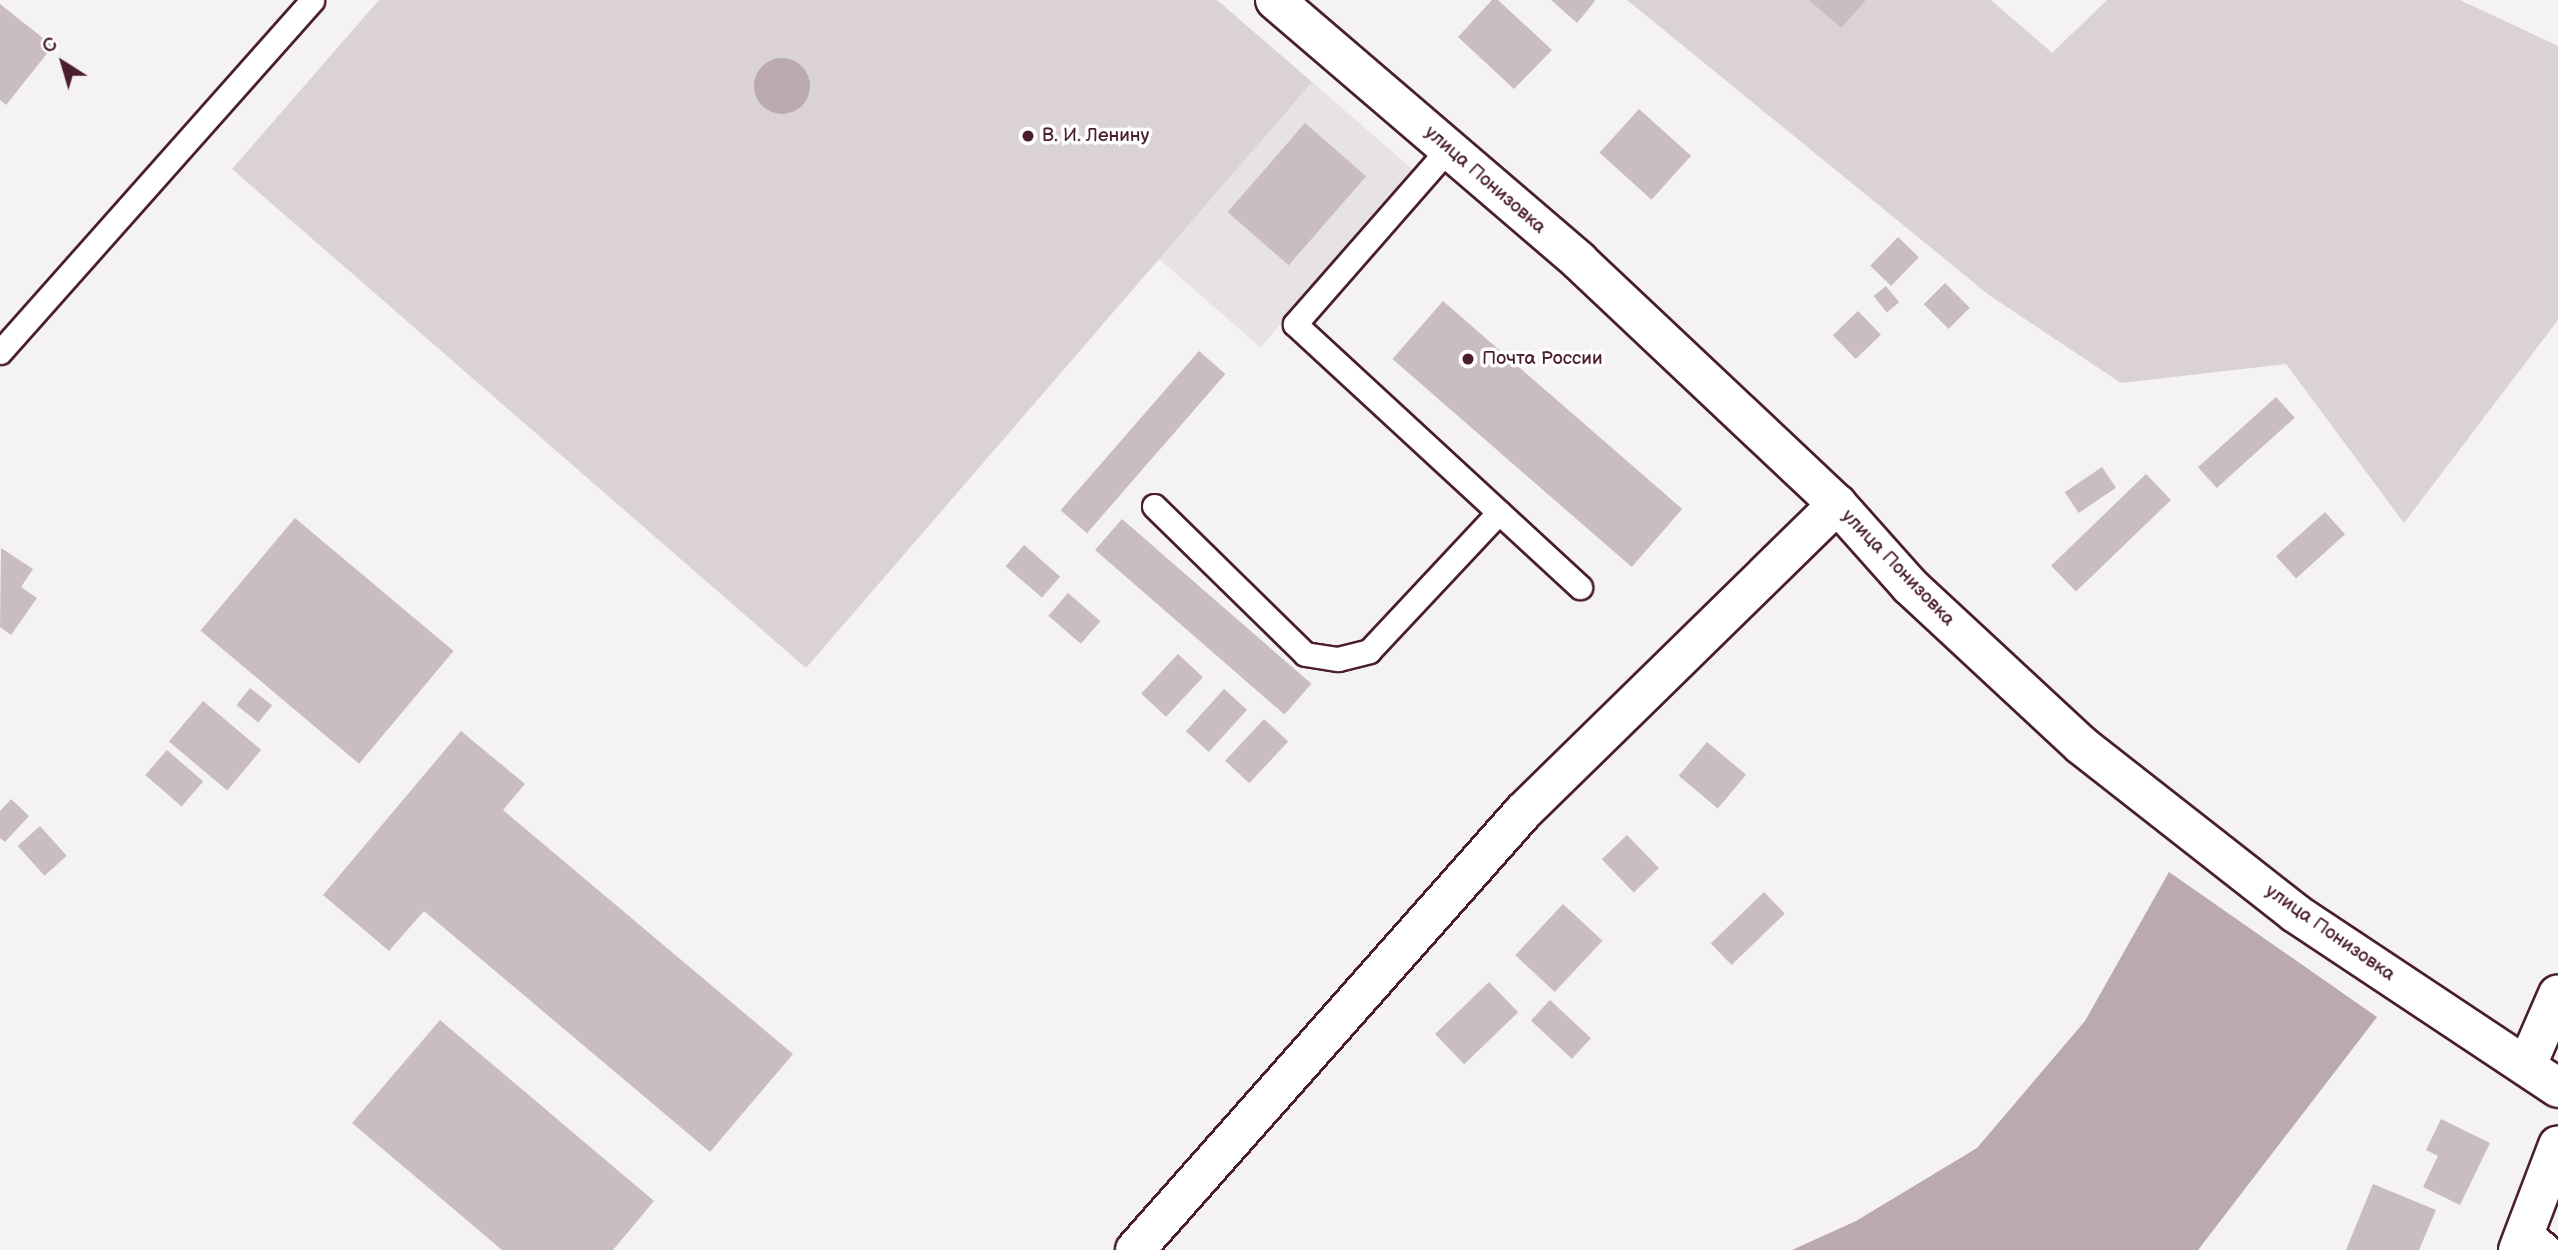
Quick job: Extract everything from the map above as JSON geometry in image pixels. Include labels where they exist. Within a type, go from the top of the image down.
[{"type":"main road","name":"улица Понизовка","points":[[1275,0],[1579,261],[1837,504],[1910,586],[2081,745],[2295,913],[2558,1088]]},
{"type":"main road","points":[[1135,1250],[1523,812],[1837,504]]},
{"type":"main road","points":[[2527,1065],[2558,994]]},
{"type":"main road","points":[[2532,1243],[2558,1145]]},
{"type":"lane","points":[[0,352],[312,0]]},
{"type":"lane","points":[[1448,148],[1295,324],[1580,587]]},
{"type":"lane","points":[[1154,506],[1305,654],[1338,659],[1369,651],[1499,512]]},
{"type":"shaded area","points":[[379,0],[1217,0],[1312,82],[806,668],[232,169]]},
{"type":"shaded area","points":[[1627,0],[1991,0],[2052,53],[2107,0],[2460,0],[2558,46],[2558,320],[2404,523],[2286,364],[2121,383],[1989,295]]},
{"type":"shaded area","points":[[777,58],[787,58],[802,66],[808,75],[808,97],[802,106],[787,114],[777,114],[759,102],[754,91],[754,81],[766,63]]},
{"type":"shaded area","points":[[1312,82],[1414,171],[1260,347],[1158,259]]},
{"type":"shaded area","points":[[2169,872],[2377,1017],[2198,1250],[1792,1250],[1856,1221],[1977,1148],[2085,1021]]},
{"type":"building","points":[[1492,0],[1498,0],[1552,50],[1514,89],[1458,37]]},
{"type":"building","points":[[1551,0],[1594,0],[1595,1],[1577,23]]},
{"type":"building","points":[[1809,0],[1866,0],[1841,28]]},
{"type":"building","points":[[0,4],[53,46],[6,105],[0,100]]},
{"type":"building","points":[[1639,109],[1691,156],[1652,200],[1600,153]]},
{"type":"building","points":[[1305,123],[1366,176],[1289,265],[1228,212]]},
{"type":"building","points":[[1898,237],[1919,257],[1891,286],[1870,266]]},
{"type":"building","points":[[1945,283],[1970,308],[1949,329],[1924,304]]},
{"type":"building","points":[[1886,286],[1899,302],[1887,312],[1874,296]]},
{"type":"building","points":[[1443,301],[1682,509],[1632,567],[1392,359]]},
{"type":"building","points":[[1858,311],[1881,335],[1856,359],[1833,335]]},
{"type":"building","points":[[1199,351],[1225,374],[1087,533],[1061,510]]},
{"type":"building","points":[[2276,397],[2295,418],[2217,488],[2198,467]]},
{"type":"building","points":[[2102,467],[2116,488],[2079,513],[2065,492]]},
{"type":"building","points":[[2146,474],[2171,500],[2076,592],[2051,566]]},
{"type":"building","points":[[2325,512],[2345,534],[2296,578],[2276,556]]},
{"type":"building","points":[[295,518],[454,651],[359,764],[201,631]]},
{"type":"building","points":[[1122,519],[1311,684],[1285,715],[1095,550]]},
{"type":"building","points":[[1024,545],[1060,576],[1042,598],[1006,566]]},
{"type":"building","points":[[1,548],[33,569],[21,587],[37,598],[11,635],[0,627]]},
{"type":"building","points":[[1068,593],[1100,621],[1081,644],[1048,616]]},
{"type":"building","points":[[1178,654],[1203,677],[1166,717],[1141,693]]},
{"type":"building","points":[[250,688],[272,705],[259,723],[236,705]]},
{"type":"building","points":[[1224,689],[1247,710],[1209,752],[1186,731]]},
{"type":"building","points":[[203,701],[261,750],[227,790],[169,742]]},
{"type":"building","points":[[1264,719],[1288,742],[1249,783],[1225,761]]},
{"type":"building","points":[[461,731],[525,784],[503,810],[793,1054],[710,1152],[424,911],[389,951],[323,895]]},
{"type":"building","points":[[1707,742],[1746,775],[1718,808],[1679,776]]},
{"type":"building","points":[[167,750],[203,781],[182,806],[145,775]]},
{"type":"building","points":[[11,799],[29,816],[5,842],[0,838],[0,811]]},
{"type":"building","points":[[40,826],[67,856],[44,876],[18,846]]},
{"type":"building","points":[[1627,835],[1659,868],[1634,892],[1602,859]]},
{"type":"building","points":[[1764,892],[1785,914],[1732,965],[1711,943]]},
{"type":"building","points":[[1563,904],[1602,941],[1555,992],[1515,955]]},
{"type":"building","points":[[1489,982],[1518,1012],[1464,1064],[1435,1034]]},
{"type":"building","points":[[1550,1000],[1591,1038],[1572,1059],[1531,1020]]},
{"type":"building","points":[[440,1020],[654,1201],[613,1250],[502,1250],[352,1123]]},
{"type":"building","points":[[2441,1119],[2490,1143],[2460,1205],[2423,1187],[2438,1156],[2426,1150]]},
{"type":"building","points":[[2373,1184],[2436,1210],[2419,1250],[2346,1250]]},
{"type":"place","name":"В. И. Ленину","points":[[1028,136]]},
{"type":"place","name":"Почта России","points":[[1468,359]]}]
